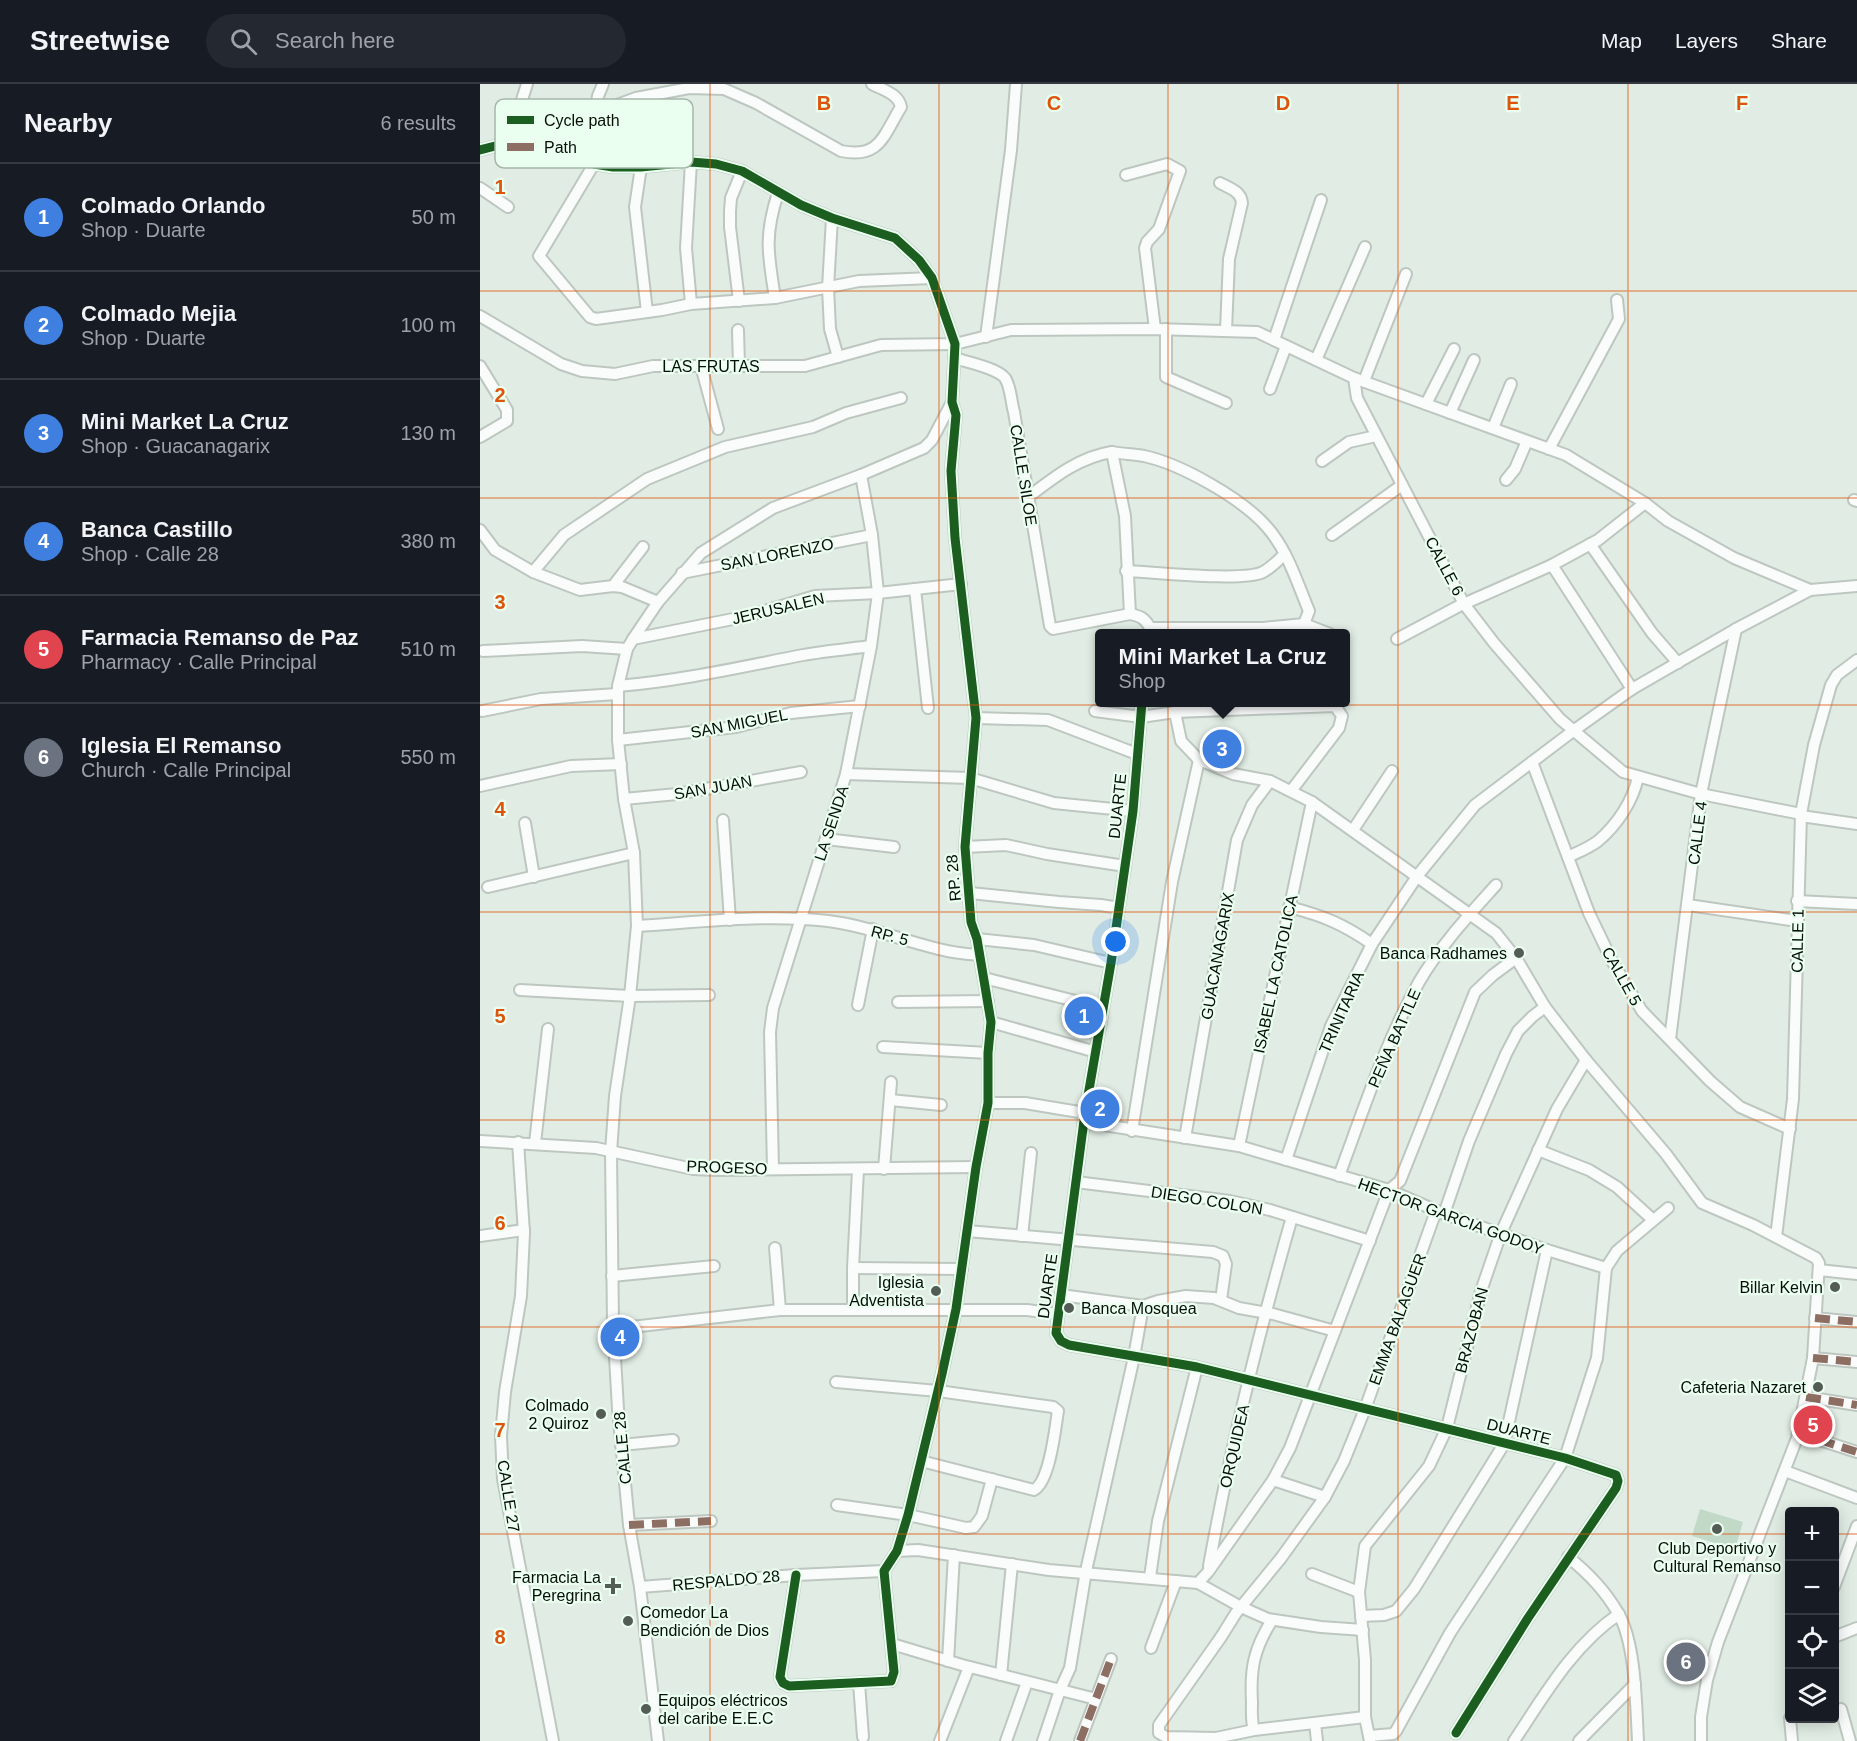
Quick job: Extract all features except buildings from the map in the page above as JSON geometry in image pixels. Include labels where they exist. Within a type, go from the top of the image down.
[{"type":"street","points":[[522,99],[527,84]]},
{"type":"street","points":[[633,99],[689,88],[724,89],[756,103],[842,151],[857,154],[870,151],[878,145],[901,107],[895,97],[872,84]]},
{"type":"street","points":[[986,337],[1011,150],[1016,84]]},
{"type":"street","points":[[480,150],[495,146]]},
{"type":"street","points":[[693,162],[716,164],[742,171],[778,192],[832,218],[895,238],[919,260],[932,278],[955,344]]},
{"type":"street","points":[[1126,175],[1167,164],[1180,171],[1159,229],[1147,242],[1145,248],[1161,329],[1166,377],[1226,403]]},
{"type":"street","points":[[592,168],[539,256],[590,317],[600,319],[692,304],[775,298],[859,281],[932,278]]},
{"type":"street","points":[[641,168],[635,207],[647,312]]},
{"type":"street","points":[[691,168],[687,248],[692,304]]},
{"type":"street","points":[[739,301],[730,210],[731,198],[742,171]]},
{"type":"street","points":[[1220,183],[1237,192],[1242,203],[1229,259],[1226,330]]},
{"type":"street","points":[[480,188],[508,207]]},
{"type":"street","points":[[775,298],[768,242],[770,217],[778,192]]},
{"type":"street","points":[[1274,340],[1321,200]]},
{"type":"street","points":[[832,218],[828,288],[830,329],[838,357]]},
{"type":"street","points":[[1316,360],[1365,247]]},
{"type":"street","points":[[1359,380],[1406,274]]},
{"type":"street","points":[[1549,449],[1618,319],[1617,300]]},
{"type":"street","name":"LAS FRUTAS","points":[[480,316],[561,364],[582,371],[615,374],[653,366],[805,366],[881,345],[955,344],[1011,330],[1161,329],[1257,332],[1359,380],[1566,455],[1645,503],[1668,521],[1734,558],[1810,590]]},
{"type":"street","points":[[738,330],[739,366]]},
{"type":"street","name":"RP. 28","points":[[884,1571],[897,1551],[908,1515],[938,1391],[956,1309],[976,1167],[988,1103],[988,1053],[991,1022],[971,922],[965,847],[976,718],[955,538],[951,471],[956,415],[952,402],[955,344]]},
{"type":"street","points":[[1270,389],[1286,346]]},
{"type":"street","points":[[1426,404],[1454,349]]},
{"type":"street","name":"CALLE SILOE","points":[[954,358],[995,371],[1004,378],[1014,412],[1050,626],[1057,630],[1130,614]]},
{"type":"street","points":[[1450,413],[1474,360]]},
{"type":"street","points":[[480,366],[507,410],[507,421],[480,437]]},
{"type":"street","points":[[701,366],[718,429]]},
{"type":"street","name":"CALLE 6","points":[[1359,380],[1357,398],[1464,603],[1494,644],[1573,731],[1623,772],[1638,777],[1701,794],[1857,824]]},
{"type":"street","points":[[1493,429],[1511,384]]},
{"type":"street","points":[[533,572],[564,535],[647,478],[725,447],[813,427],[846,412],[901,398]]},
{"type":"street","points":[[630,644],[658,602],[701,553],[773,508],[861,475],[924,448],[932,440],[952,402]]},
{"type":"street","points":[[1322,461],[1349,442],[1376,436]]},
{"type":"street","points":[[1506,480],[1515,469],[1527,441]]},
{"type":"street","points":[[1027,498],[1059,473],[1085,460],[1112,452],[1144,456],[1186,471],[1240,502],[1266,526],[1285,554],[1310,611],[1304,624]]},
{"type":"street","points":[[1112,452],[1125,516],[1126,571],[1130,614],[1140,616],[1147,621],[1149,629]]},
{"type":"street","name":"LA SENDA","points":[[773,1169],[770,1032],[774,1008],[846,774],[871,646],[878,592],[872,535],[861,475]]},
{"type":"street","points":[[1332,535],[1402,485]]},
{"type":"street","points":[[1397,639],[1464,603],[1552,565],[1590,544],[1645,503]]},
{"type":"street","points":[[480,530],[495,550],[533,572],[580,590],[622,587],[658,602]]},
{"type":"street","name":"SAN LORENZO","points":[[682,573],[872,535]]},
{"type":"street","points":[[1590,544],[1652,633],[1678,663]]},
{"type":"street","points":[[613,586],[643,547]]},
{"type":"street","points":[[1126,571],[1193,576],[1237,576],[1262,573],[1285,554]]},
{"type":"street","points":[[1552,565],[1632,689]]},
{"type":"street","name":"JERUSALEN","points":[[483,651],[630,644],[748,616],[815,596],[961,584]]},
{"type":"street","points":[[1810,590],[1857,586]]},
{"type":"street","points":[[915,589],[928,708]]},
{"type":"street","name":"TRINITARIA","points":[[1286,1160],[1331,1026],[1372,945],[1418,875],[1475,805],[1632,689],[1810,590]]},
{"type":"street","points":[[1225,629],[1304,624],[1318,629]]},
{"type":"street","name":"CALLE 4","points":[[1670,1039],[1701,794],[1737,629]]},
{"type":"street","name":"CALLE 28","points":[[630,644],[617,690],[618,740],[624,799],[634,853],[637,926],[630,996],[615,1096],[611,1152],[612,1276],[621,1445],[629,1525],[640,1587],[658,1741]]},
{"type":"street","points":[[482,711],[540,699],[617,690],[804,655],[871,646]]},
{"type":"street","name":"CALLE 1","points":[[1776,1237],[1790,1129],[1794,1068],[1801,815],[1814,745],[1831,685],[1837,675],[1857,660]]},
{"type":"street","name":"SAN MIGUEL","points":[[618,740],[736,727],[791,713],[860,706]]},
{"type":"street","name":"DUARTE","points":[[1142,707],[1133,811],[1111,963],[1084,1118],[1056,1333],[1061,1341],[1069,1345],[1197,1367],[1565,1458],[1616,1476],[1618,1481],[1616,1488],[1568,1557]]},
{"type":"street","points":[[1095,711],[1141,717],[1175,712],[1308,707]]},
{"type":"street","points":[[1291,791],[1339,729],[1341,716],[1336,707]]},
{"type":"street","points":[[1175,712],[1181,741],[1199,760],[1233,774],[1270,781],[1312,802],[1418,875],[1496,933],[1516,958],[1545,1007],[1586,1060],[1666,1154],[1702,1203],[1816,1258],[1819,1267],[1813,1358],[1798,1433],[1718,1642],[1707,1680],[1701,1717],[1701,1741]]},
{"type":"street","points":[[976,718],[1048,720],[1137,754]]},
{"type":"street","points":[[1132,1131],[1172,882],[1199,760]]},
{"type":"street","name":"CALLE 5","points":[[1532,762],[1589,912],[1612,961],[1642,1011],[1710,1081],[1740,1107],[1790,1129]]},
{"type":"street","points":[[480,786],[571,766],[621,764]]},
{"type":"street","points":[[1353,830],[1392,771]]},
{"type":"street","name":"SAN JUAN","points":[[624,799],[677,794],[801,772]]},
{"type":"street","points":[[846,774],[970,778],[1054,803],[1133,811]]},
{"type":"street","points":[[1568,857],[1598,841],[1612,825],[1635,790],[1638,777]]},
{"type":"street","name":"GUACANAGARIX","points":[[1185,1138],[1237,840],[1252,806],[1270,781]]},
{"type":"street","name":"ISABEL LA CATOLICA","points":[[1239,1146],[1312,802]]},
{"type":"street","points":[[723,820],[730,920]]},
{"type":"street","points":[[525,823],[534,877]]},
{"type":"street","points":[[826,839],[894,847]]},
{"type":"street","points":[[965,847],[1006,845],[1125,866]]},
{"type":"street","points":[[488,887],[634,853]]},
{"type":"street","name":"PEÑA BATTLE","points":[[1339,1176],[1390,1040],[1420,980],[1471,913],[1496,885]]},
{"type":"street","points":[[970,892],[1059,902],[1101,904],[1119,908]]},
{"type":"street","points":[[1797,901],[1857,904]]},
{"type":"street","points":[[1688,905],[1797,921]]},
{"type":"street","points":[[1289,907],[1324,916],[1347,927],[1372,945]]},
{"type":"street","name":"RP. 5","points":[[637,926],[730,920],[829,921],[873,929],[944,951],[979,955]]},
{"type":"street","points":[[858,1005],[873,929]]},
{"type":"street","points":[[976,939],[1034,945],[1111,963]]},
{"type":"street","points":[[1198,1583],[1273,1480],[1290,1448],[1389,1190],[1400,1181],[1475,992],[1516,958]]},
{"type":"street","points":[[984,978],[1103,1008]]},
{"type":"street","points":[[520,990],[630,996],[710,995]]},
{"type":"street","points":[[898,1002],[988,1001]]},
{"type":"street","name":"EMMA BALAGUER","points":[[1216,1740],[1166,1737],[1159,1733],[1159,1725],[1241,1607],[1281,1558],[1325,1497],[1344,1461],[1468,1141],[1506,1054],[1518,1031],[1545,1007]]},
{"type":"street","points":[[991,1022],[1096,1052]]},
{"type":"street","points":[[535,1143],[548,1029]]},
{"type":"street","points":[[883,1047],[988,1053]]},
{"type":"street","name":"BRAZOBAN","points":[[1370,1738],[1365,1718],[1363,1630],[1359,1592],[1365,1546],[1429,1466],[1447,1428],[1480,1291],[1501,1233],[1557,1109],[1586,1060]]},
{"type":"street","points":[[884,1169],[891,1082]]},
{"type":"street","points":[[890,1100],[941,1105]]},
{"type":"street","name":"HECTOR GARCIA GODOY","points":[[988,1103],[1025,1104],[1132,1131],[1239,1146],[1389,1190],[1440,1213],[1606,1268]]},
{"type":"street","name":"PROGESO","points":[[480,1141],[596,1148],[693,1169],[858,1170],[976,1167]]},
{"type":"street","name":"CALLE 27","points":[[518,1142],[524,1230],[521,1296],[505,1392],[501,1436],[503,1479],[553,1741]]},
{"type":"street","points":[[1538,1150],[1589,1170],[1617,1186],[1652,1219]]},
{"type":"street","points":[[1022,1236],[1031,1153]]},
{"type":"street","points":[[853,1309],[858,1170]]},
{"type":"street","name":"DIEGO COLON","points":[[1076,1182],[1230,1201],[1370,1240]]},
{"type":"street","points":[[1370,1738],[1393,1734],[1396,1731],[1450,1633],[1565,1458],[1597,1358],[1606,1268],[1617,1251],[1652,1219],[1668,1208]]},
{"type":"street","name":"ORQUIDEA","points":[[1208,1572],[1219,1508],[1249,1381],[1292,1217]]},
{"type":"street","points":[[480,1236],[524,1230]]},
{"type":"street","points":[[967,1231],[1213,1252],[1223,1256],[1226,1264],[1221,1300]]},
{"type":"street","points":[[775,1248],[780,1310]]},
{"type":"street","points":[[1361,1616],[1384,1615],[1396,1611],[1414,1589],[1504,1444],[1547,1250]]},
{"type":"street","points":[[612,1276],[714,1266]]},
{"type":"street","points":[[1819,1267],[1857,1274]]},
{"type":"street","points":[[853,1268],[962,1269]]},
{"type":"street","points":[[1061,1295],[1143,1306],[1186,1296],[1214,1298],[1239,1308],[1267,1312],[1335,1331]]},
{"type":"street","points":[[1043,1741],[1070,1668],[1086,1571],[1134,1357],[1143,1306]]},
{"type":"street","points":[[614,1329],[780,1310],[1027,1310],[1058,1314]]},
{"type":"street","points":[[1815,1318],[1857,1322]]},
{"type":"street","points":[[1813,1358],[1857,1362]]},
{"type":"street","points":[[1150,1577],[1158,1521],[1197,1367]]},
{"type":"street","points":[[836,1382],[938,1391],[1056,1408],[1058,1411],[1051,1451],[1041,1485],[1034,1490],[921,1461]]},
{"type":"street","points":[[1806,1397],[1857,1405]]},
{"type":"street","points":[[1798,1433],[1857,1452]]},
{"type":"street","points":[[621,1445],[674,1440]]},
{"type":"street","points":[[1785,1471],[1857,1498]]},
{"type":"street","points":[[837,1504],[908,1515],[966,1528],[974,1527],[982,1516],[992,1479]]},
{"type":"street","points":[[1273,1480],[1325,1497]]},
{"type":"street","points":[[629,1525],[711,1521]]},
{"type":"street","points":[[1839,1574],[1857,1526]]},
{"type":"street","points":[[897,1551],[918,1550],[1049,1570],[1086,1571],[1198,1583],[1241,1607],[1272,1620],[1363,1630]]},
{"type":"street","points":[[948,1661],[954,1555]]},
{"type":"street","points":[[1456,1733],[1568,1557],[1580,1567],[1619,1614],[1629,1642],[1635,1684],[1638,1741]]},
{"type":"street","points":[[1001,1675],[1012,1564]]},
{"type":"street","points":[[796,1575],[780,1677],[783,1683],[789,1686],[891,1681],[894,1672],[884,1571]]},
{"type":"street","name":"RESPALDO 28","points":[[640,1587],[884,1571]]},
{"type":"street","points":[[1312,1574],[1359,1592]]},
{"type":"street","points":[[1151,1648],[1176,1581]]},
{"type":"street","points":[[1514,1741],[1563,1667],[1605,1623],[1619,1614]]},
{"type":"street","points":[[1254,1730],[1251,1682],[1253,1659],[1259,1641],[1272,1620]]},
{"type":"street","points":[[1839,1634],[1857,1628]]},
{"type":"street","points":[[892,1644],[969,1667],[1096,1699]]},
{"type":"street","points":[[1080,1741],[1111,1659]]},
{"type":"street","points":[[940,1741],[969,1667]]},
{"type":"street","points":[[1006,1741],[1027,1682]]},
{"type":"street","points":[[860,1683],[863,1737]]},
{"type":"street","points":[[1579,1741],[1635,1684]]},
{"type":"street","points":[[1841,1709],[1850,1741]]},
{"type":"street","points":[[1216,1740],[1254,1730],[1365,1718]]},
{"type":"street","points":[[1315,1723],[1317,1741]]},
{"type":"street","points":[[1790,1723],[1792,1741]]},
{"type":"street","points":[[1270,1729],[1271,1741]]},
{"type":"green space","name":"Club Deportivo y Cultural Remanso","points":[[1700,1509],[1743,1522],[1735,1549],[1692,1536]]},
{"type":"marked path","points":[[1815,1318],[1857,1322]]},
{"type":"marked path","points":[[1813,1358],[1857,1362]]},
{"type":"marked path","points":[[1806,1397],[1857,1405]]},
{"type":"marked path","points":[[1798,1433],[1857,1452]]},
{"type":"marked path","points":[[629,1525],[711,1521]]},
{"type":"marked path","points":[[1080,1741],[1111,1659]]},
{"type":"cycle path","points":[[480,150],[495,146]]},
{"type":"cycle path","points":[[693,162],[716,164],[742,171],[801,205],[832,218],[895,238],[919,260],[932,278],[955,344],[952,402],[956,415],[951,471],[955,538],[976,718],[965,847],[971,922],[977,939],[991,1022],[988,1053],[988,1103],[976,1167],[956,1309],[942,1374],[908,1515],[897,1551],[884,1571],[894,1672],[891,1681],[789,1686],[783,1683],[780,1677],[796,1575]]},
{"type":"cycle path","points":[[1142,707],[1133,811],[1111,963],[1085,1113],[1056,1333],[1061,1341],[1069,1345],[1197,1367],[1565,1458],[1616,1475],[1618,1481],[1616,1488],[1528,1618],[1456,1733]]},
{"type":"place","name":"Mini Market La Cruz","points":[[1222,749]]},
{"type":"place","name":"Banca Radhames","points":[[1519,953]]},
{"type":"place","name":"Colmado Orlando","points":[[1084,1016]]},
{"type":"place","name":"Colmado Mejia","points":[[1100,1109]]},
{"type":"place","name":"Billar Kelvin","points":[[1835,1287]]},
{"type":"place","name":"Iglesia Adventista","points":[[936,1291]]},
{"type":"place","name":"Banca Mosquea","points":[[1069,1308]]},
{"type":"place","name":"Banca Castillo","points":[[620,1337]]},
{"type":"place","name":"Cafeteria Nazaret","points":[[1818,1387]]},
{"type":"place","name":"Colmado 2 Quiroz","points":[[601,1414]]},
{"type":"place","name":"Farmacia Remanso de Paz","points":[[1813,1425]]},
{"type":"place","name":"Club Deportivo y Cultural Remanso","points":[[1717,1529]]},
{"type":"place","name":"Farmacia La Peregrina","points":[[613,1586]]},
{"type":"place","name":"Comedor La Bendición de Dios","points":[[628,1621]]},
{"type":"place","name":"Iglesia El Remanso","points":[[1686,1662]]},
{"type":"place","name":"Equipos eléctricos del caribe E.E.C","points":[[646,1709]]}]
